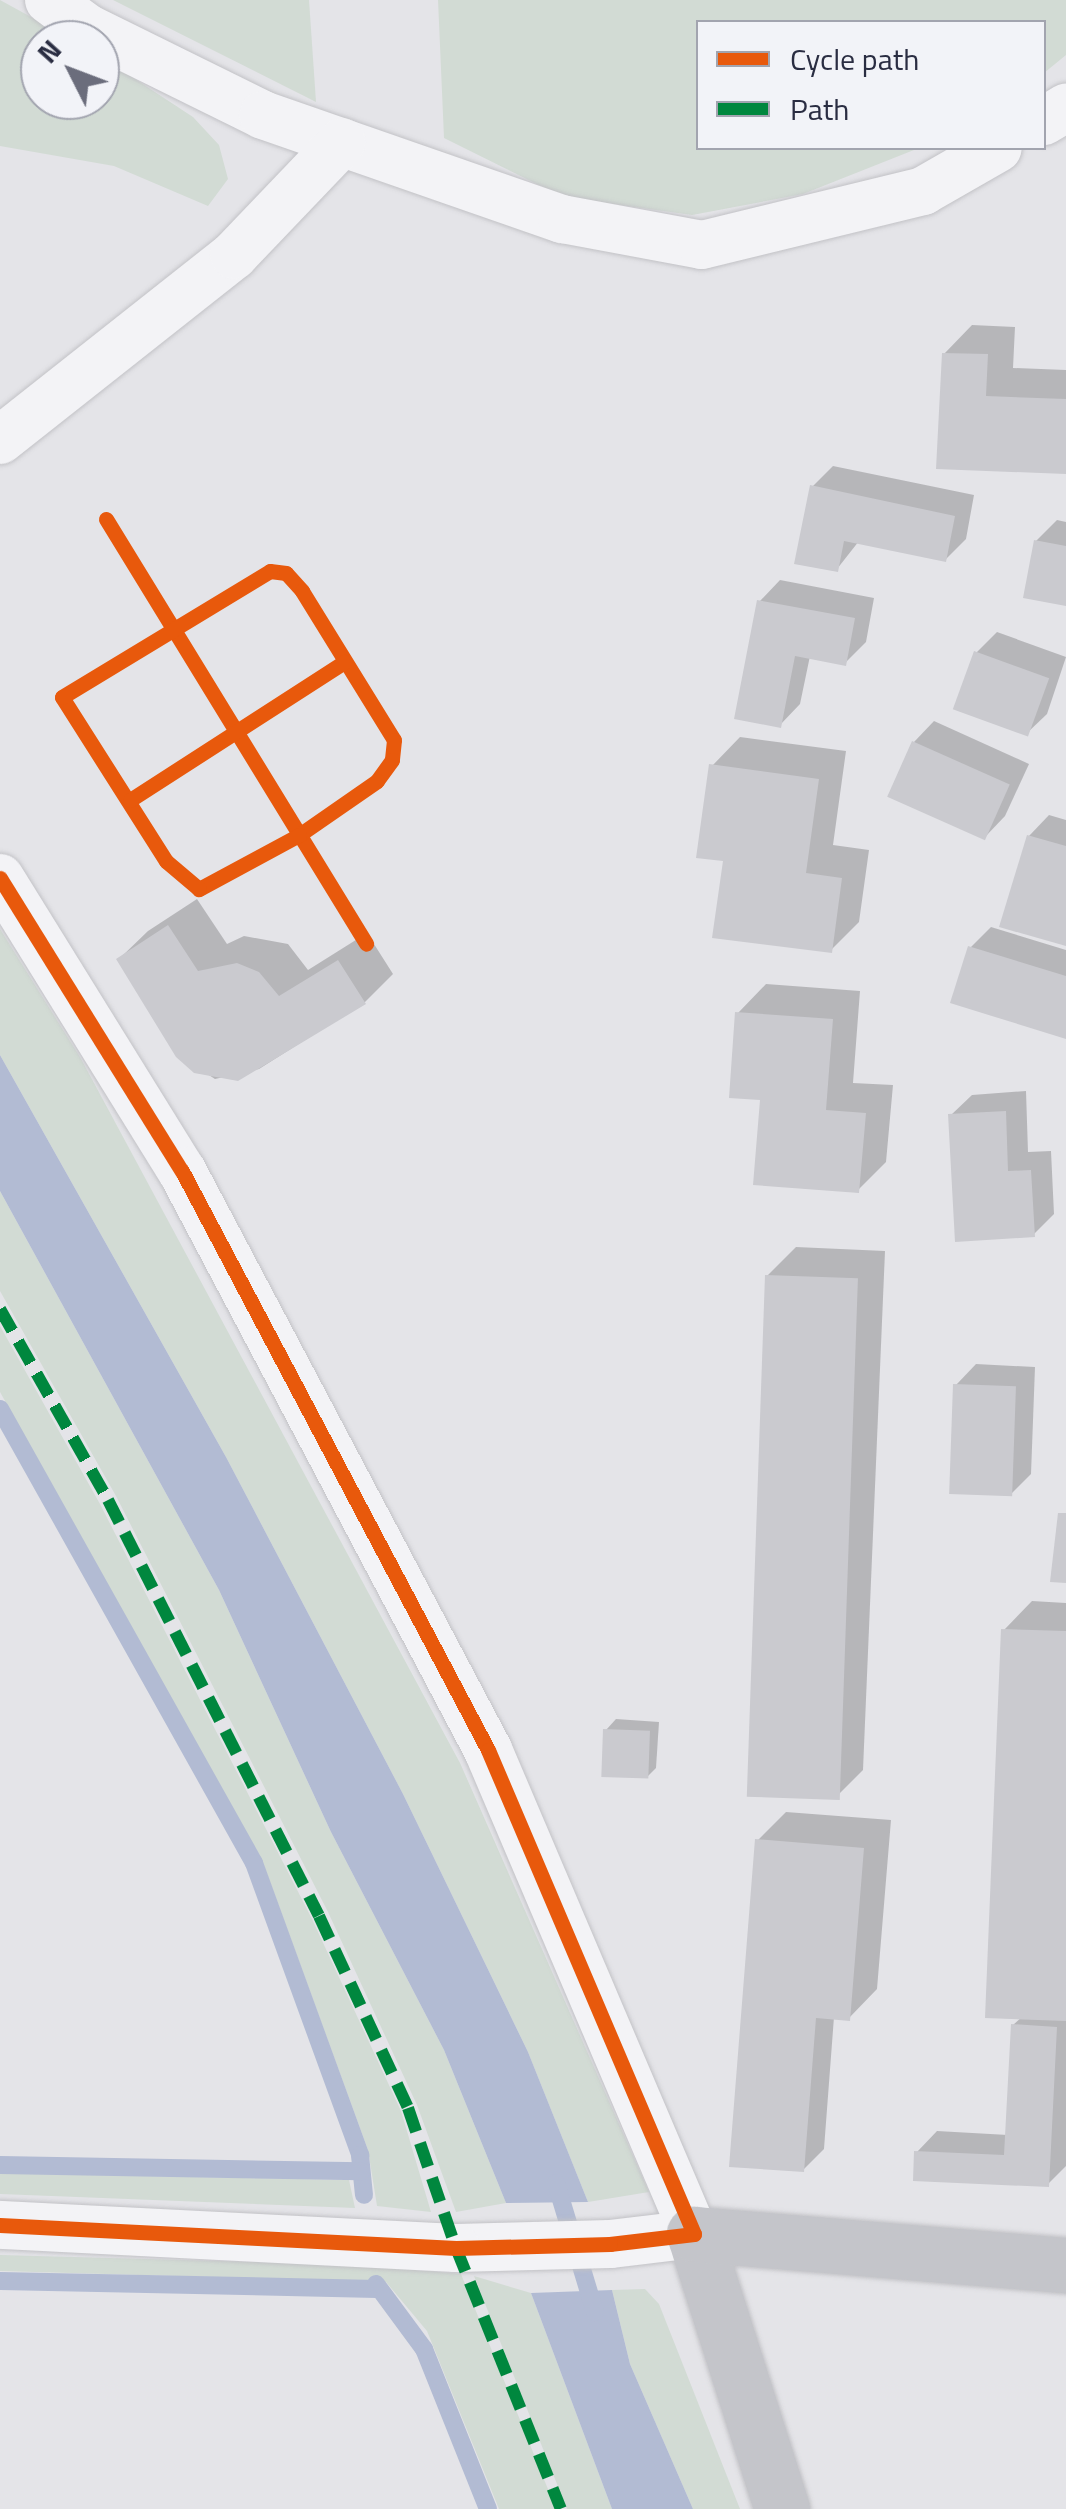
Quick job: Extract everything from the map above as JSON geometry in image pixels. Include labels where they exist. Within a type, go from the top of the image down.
[{"type":"street","points":[[49,0],[88,28],[263,115],[562,219],[702,245],[923,191],[995,150]]},
{"type":"street","points":[[0,440],[234,255],[342,142]]},
{"type":"street","points":[[0,878],[182,1171],[488,1750],[694,2234],[782,2509]]},
{"type":"street","points":[[0,2225],[511,2246],[610,2244],[694,2234],[1066,2265]]},
{"type":"shaded area","points":[[0,0],[36,20],[20,20],[20,120],[120,120],[120,69],[193,117],[219,145],[228,179],[208,206],[114,166],[0,146]]},
{"type":"shaded area","points":[[113,0],[309,0],[316,102]]},
{"type":"shaded area","points":[[438,0],[1066,0],[1066,55],[1046,71],[1046,20],[696,20],[696,150],[914,150],[803,194],[692,215],[563,197],[444,138]]},
{"type":"shaded area","points":[[0,929],[80,1057],[460,1763],[649,2192],[588,2202],[528,2052],[403,1794],[226,1457],[0,1055]]},
{"type":"shaded area","points":[[0,1191],[219,1590],[331,1832],[444,2050],[506,2203],[456,2212],[417,2105],[328,1912],[116,1496],[0,1291]]},
{"type":"shaded area","points":[[0,1326],[100,1504],[312,1919],[401,2111],[431,2212],[377,2206],[368,2150],[262,1860],[0,1392]]},
{"type":"shaded area","points":[[0,2173],[349,2180],[355,2208],[0,2194]]},
{"type":"shaded area","points":[[0,2255],[360,2265],[461,2274],[556,2509],[499,2509],[427,2331],[386,2282],[0,2271]]},
{"type":"shaded area","points":[[474,2276],[531,2293],[612,2509],[567,2509]]},
{"type":"shaded area","points":[[645,2289],[659,2304],[740,2509],[693,2509],[630,2364],[612,2290]]},
{"type":"water","points":[[0,1055],[226,1457],[403,1794],[528,2052],[588,2202],[506,2203],[444,2050],[331,1832],[219,1590],[0,1191]]},
{"type":"water","points":[[612,2290],[630,2364],[693,2509],[612,2509],[531,2293]]},
{"type":"building","points":[[942,353],[988,354],[986,396],[1066,399],[1066,474],[936,469]]},
{"type":"building","points":[[810,485],[955,516],[946,562],[844,541],[838,572],[794,564]]},
{"type":"building","points":[[1034,540],[1066,546],[1066,606],[1023,598]]},
{"type":"building","points":[[757,600],[855,618],[846,666],[795,656],[781,728],[734,719]]},
{"type":"building","points":[[974,651],[1049,678],[1028,737],[953,709]]},
{"type":"building","points":[[912,741],[1010,785],[985,840],[887,797]]},
{"type":"building","points":[[709,764],[819,779],[806,873],[842,878],[832,953],[712,938],[723,861],[696,858]]},
{"type":"building","points":[[1027,835],[1066,846],[1066,946],[999,927]]},
{"type":"building","points":[[168,925],[198,971],[237,963],[259,972],[279,996],[338,960],[366,1004],[238,1081],[194,1073],[176,1057],[116,959]]},
{"type":"building","points":[[968,946],[1066,976],[1066,1039],[950,1003]]},
{"type":"building","points":[[735,1012],[833,1019],[826,1110],[866,1113],[859,1193],[753,1185],[760,1100],[729,1098]]},
{"type":"building","points":[[1006,1111],[1008,1171],[1031,1170],[1035,1237],[955,1242],[948,1114]]},
{"type":"building","points":[[765,1275],[858,1278],[840,1800],[747,1797]]},
{"type":"building","points":[[953,1384],[1016,1386],[1012,1496],[949,1494]]},
{"type":"building","points":[[1058,1513],[1066,1513],[1066,1583],[1050,1582]]},
{"type":"building","points":[[1001,1629],[1066,1631],[1066,2021],[985,2018]]},
{"type":"building","points":[[603,1729],[650,1731],[648,1779],[601,1777]]},
{"type":"building","points":[[755,1839],[864,1848],[850,2021],[816,2018],[804,2172],[729,2167]]},
{"type":"building","points":[[1011,2024],[1057,2027],[1049,2187],[913,2181],[914,2151],[1004,2155]]},
{"type":"waterway","points":[[0,1409],[254,1863],[360,2155],[364,2195]]},
{"type":"waterway","points":[[0,2165],[361,2171]]},
{"type":"waterway","points":[[556,2183],[595,2312]]},
{"type":"waterway","points":[[0,2281],[377,2289]]},
{"type":"waterway","points":[[376,2284],[424,2349],[488,2509]]},
{"type":"marked path","points":[[0,1309],[108,1500],[319,1916],[408,2108],[456,2248],[561,2509]]},
{"type":"cycle path","points":[[106,519],[366,944]]},
{"type":"cycle path","points":[[270,571],[286,573],[302,591],[394,740],[392,760],[377,781],[299,835],[199,889],[166,861],[62,697],[270,571]]},
{"type":"cycle path","points":[[130,800],[344,662]]},
{"type":"cycle path","points":[[0,878],[182,1171],[488,1750],[694,2234],[610,2244],[456,2248],[0,2225]]}]
